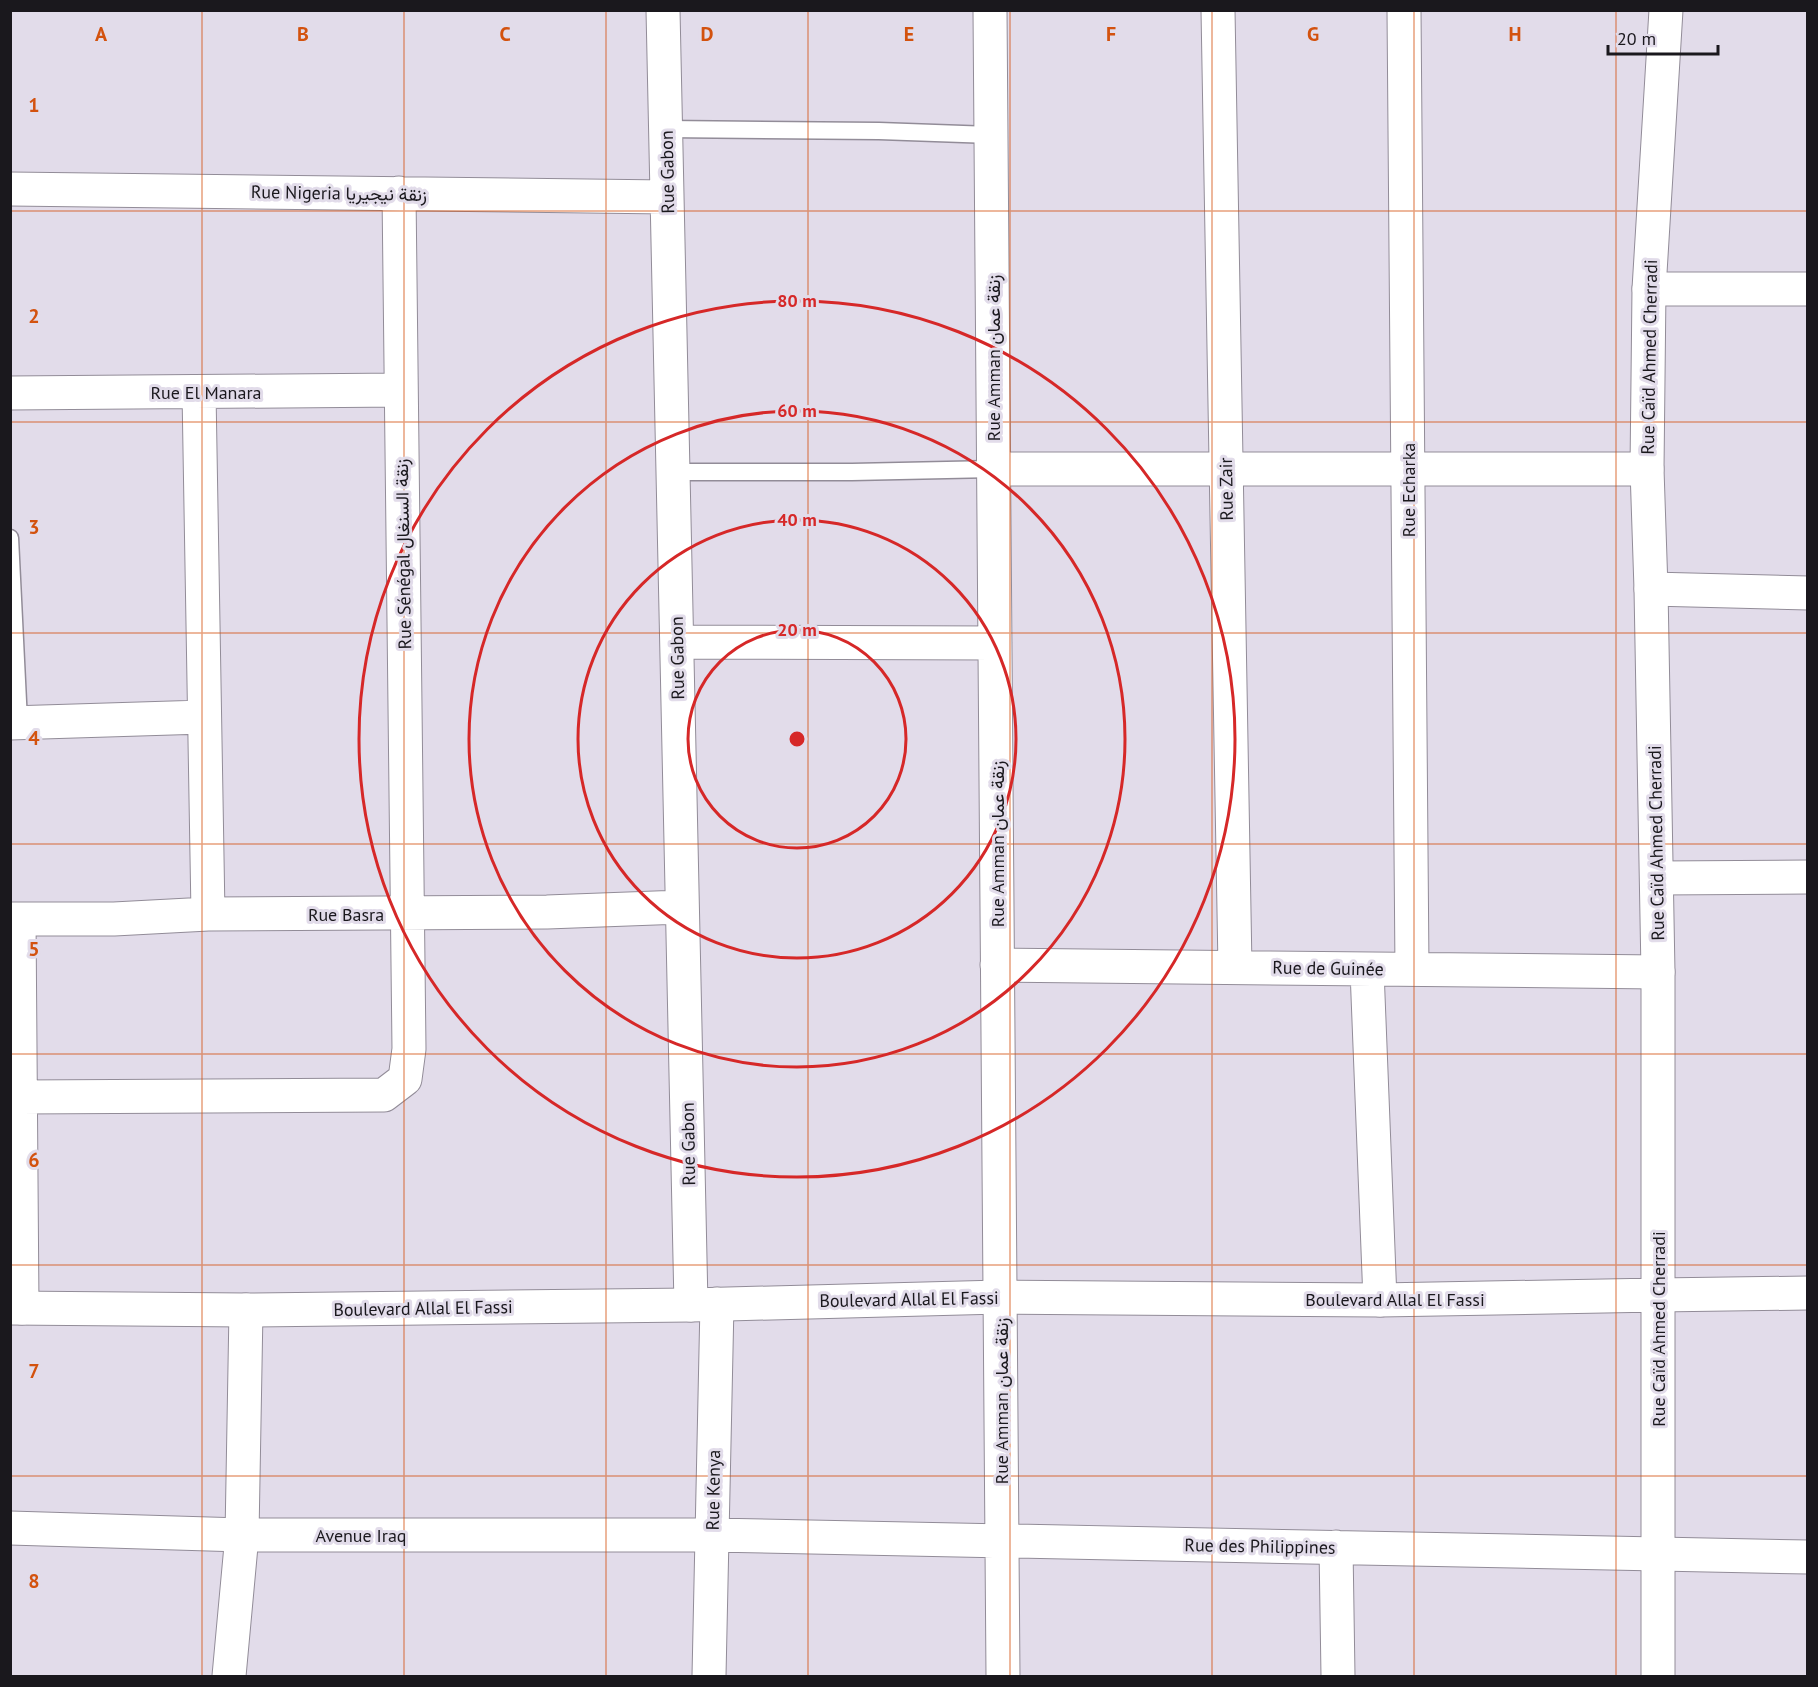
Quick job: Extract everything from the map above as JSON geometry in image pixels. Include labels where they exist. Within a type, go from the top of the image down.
[{"type":"street","name":"Rue Gabon","points":[[663,10],[682,907],[704,1304]]},
{"type":"street","name":"Rue Amman زنقة عمان","points":[[990,10],[1003,1677]]},
{"type":"street","name":"Rue Zair","points":[[1218,10],[1235,967]]},
{"type":"street","name":"Rue Echarka","points":[[1404,10],[1412,969]]},
{"type":"street","name":"Rue Caïd Ahmed Cherradi","points":[[1658,1677],[1658,972],[1647,469],[1649,289],[1666,10]]},
{"type":"street","name":"Rue Nigeria زنقة نيجيريا","points":[[10,189],[667,197]]},
{"type":"street","name":"Rue Sénégal زنقة السنغال","points":[[20,1097],[384,1095],[405,1079],[410,1049],[399,193]]},
{"type":"street","points":[[1649,289],[1808,289]]},
{"type":"street","name":"Rue El Manara","points":[[10,393],[401,390]]},
{"type":"street","points":[[198,392],[208,914]]},
{"type":"street","points":[[994,469],[1647,469]]},
{"type":"street","points":[[1651,589],[1808,593]]},
{"type":"street","points":[[676,642],[995,643]]},
{"type":"street","points":[[15,723],[204,717]]},
{"type":"street","points":[[1657,878],[1808,877]]},
{"type":"street","name":"Rue Basra","points":[[15,919],[114,919],[208,914],[548,912],[682,907]]},
{"type":"street","points":[[15,919],[20,1097],[16,1308]]},
{"type":"street","name":"Rue de Guinée","points":[[998,965],[1658,972]]},
{"type":"street","points":[[1367,969],[1380,1300]]},
{"type":"street","name":"Boulevard Allal El Fassi","points":[[16,1308],[246,1310],[704,1304],[1000,1297],[1380,1300],[1808,1293]]},
{"type":"street","name":"Rue Kenya","points":[[704,1304],[712,1535],[709,1677]]},
{"type":"street","points":[[229,1677],[242,1535],[246,1310]]},
{"type":"street","name":"Avenue Iraq","points":[[10,1528],[242,1535],[712,1535]]},
{"type":"street","name":"Rue des Philippines","points":[[712,1535],[1808,1557]]},
{"type":"street","points":[[1336,1547],[1338,1677]]},
{"type":"lane","points":[[666,129],[879,131],[991,135]]},
{"type":"lane","points":[[673,472],[994,469]]},
{"type":"lane","points":[[10,538],[15,723]]}]
